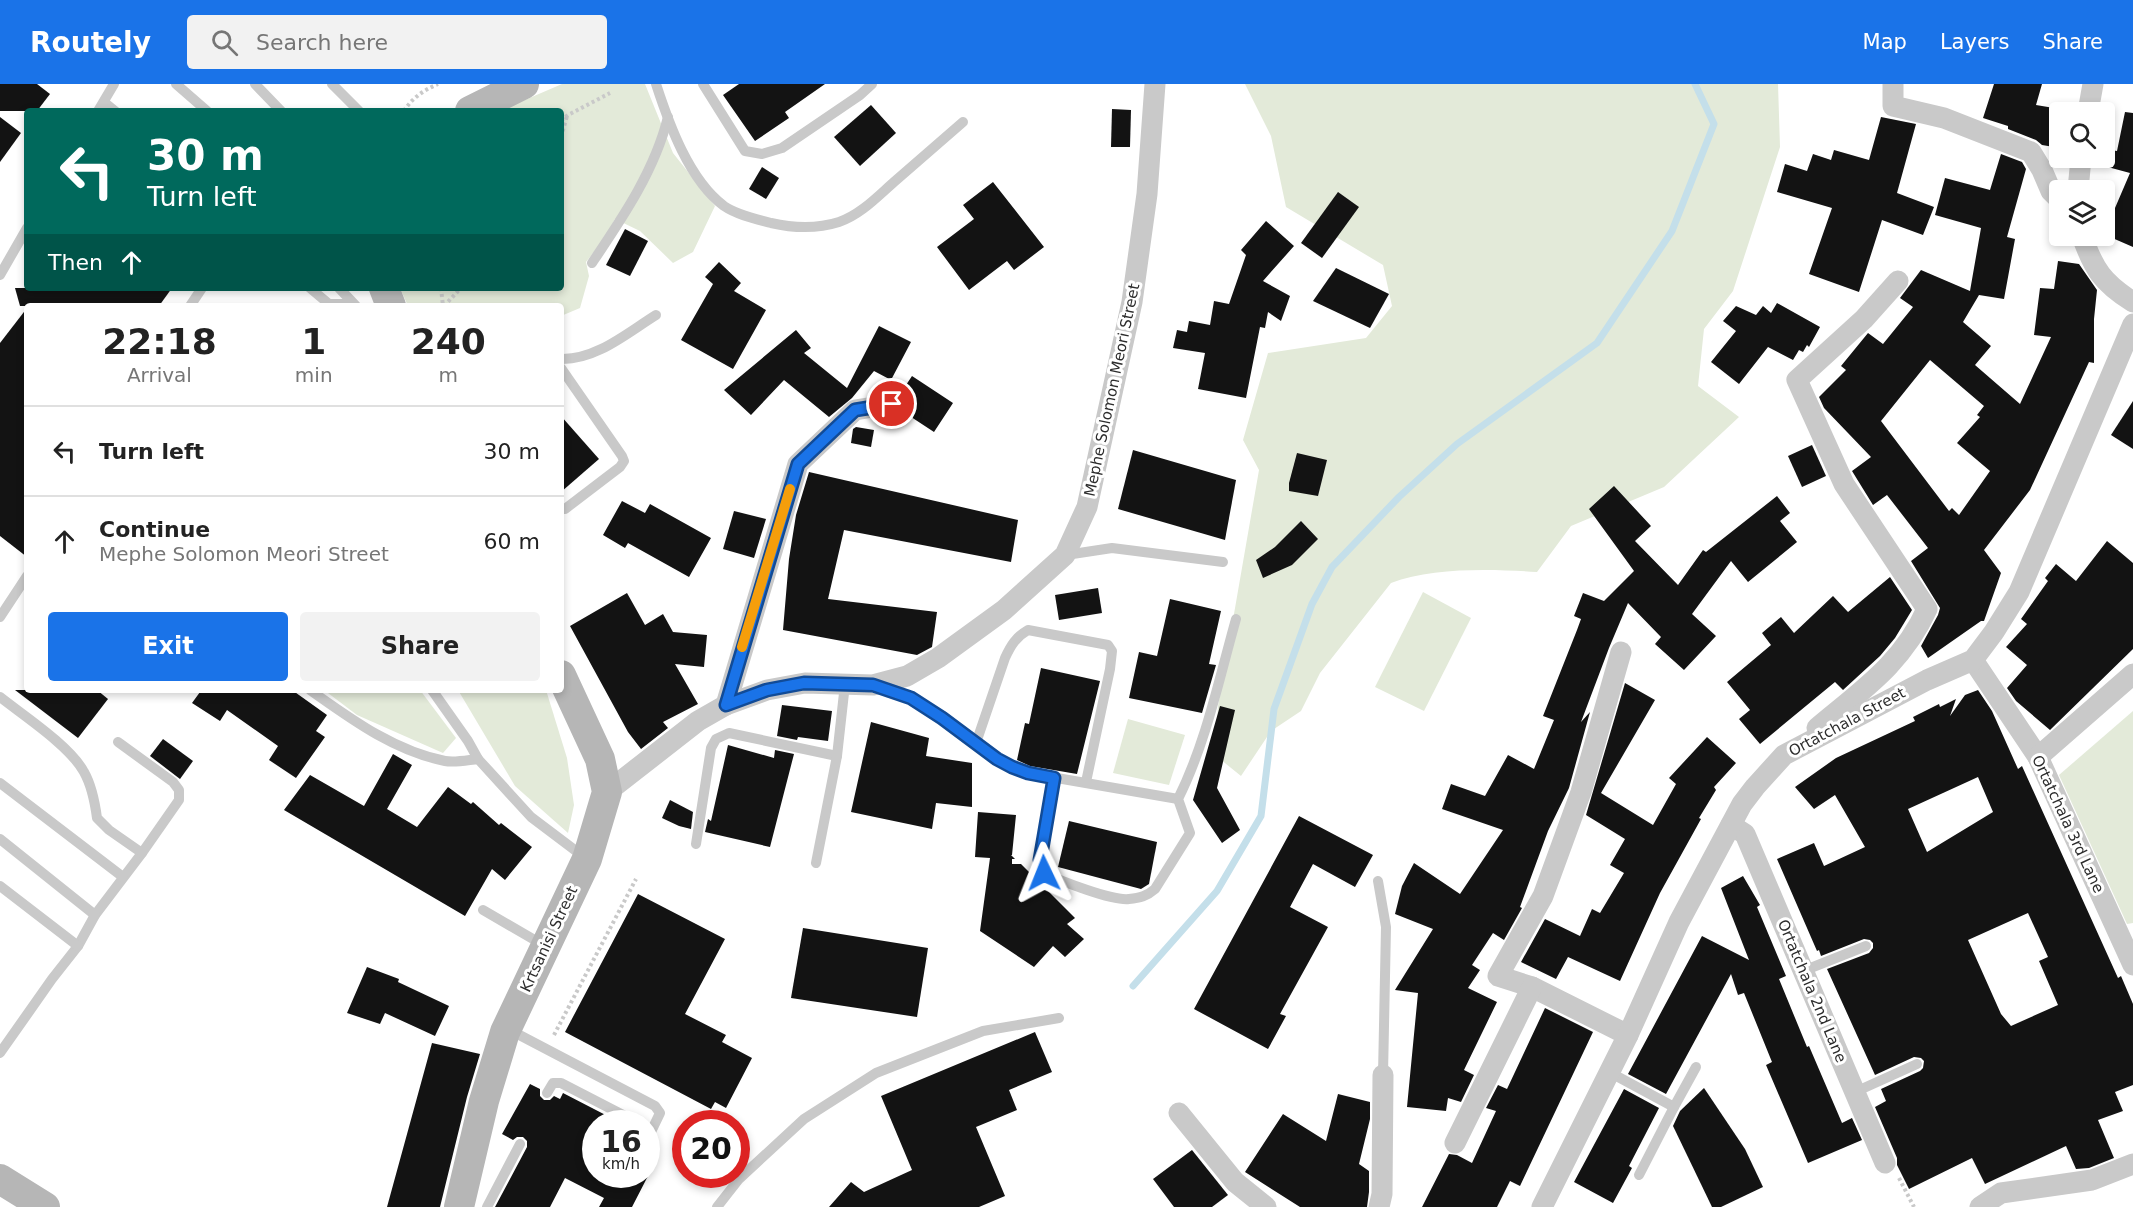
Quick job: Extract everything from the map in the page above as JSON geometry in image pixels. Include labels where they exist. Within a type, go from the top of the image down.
[{"type":"street","points":[[476,108],[524,84]]},
{"type":"street","name":"Mephe Solomon Meori Street","points":[[607,792],[636,772],[698,721],[726,705],[767,690],[804,683],[873,685],[907,676],[938,658],[1004,610],[1065,555],[1087,507],[1132,302],[1147,194],[1155,84]]},
{"type":"street","points":[[1893,84],[1893,106],[1944,118],[2031,152],[2049,186]]},
{"type":"street","points":[[2090,102],[2093,84]]},
{"type":"street","points":[[2087,246],[2102,278],[2117,292],[2133,302]]},
{"type":"street","points":[[1784,755],[1888,668],[1916,632],[1927,609],[1844,484],[1797,380],[1864,319],[1898,281]]},
{"type":"street","name":"Ortatchala Street","points":[[1542,1207],[1628,1035],[1679,922],[1742,804],[1784,755],[1927,680],[1972,660],[1994,632],[2019,592],[2133,324]]},
{"type":"street","points":[[726,705],[798,464],[855,410],[892,404]]},
{"type":"street","points":[[1621,652],[1581,792],[1542,896],[1498,976],[1532,987],[1628,1035]]},
{"type":"street","name":"Ortatchala 3rd Lane","points":[[1972,660],[2038,757],[2133,965]]},
{"type":"street","points":[[2038,757],[2133,674]]},
{"type":"street","name":"Krtsanisi Street","points":[[459,1207],[484,1101],[507,1028],[587,859],[607,792],[600,759],[564,681]]},
{"type":"street","name":"Ortatchala 2nd Lane","points":[[1731,825],[1745,834],[1885,1162]]},
{"type":"street","points":[[1455,1143],[1532,987]]},
{"type":"street","points":[[1378,1207],[1382,1194],[1383,1075]]},
{"type":"street","points":[[1179,1113],[1235,1182],[1266,1207]]},
{"type":"street","points":[[1980,1207],[2001,1193],[2092,1180],[2133,1164]]},
{"type":"street","points":[[0,1179],[45,1207]]},
{"type":"lane","points":[[101,106],[114,84]]},
{"type":"lane","points":[[176,84],[204,108]]},
{"type":"lane","points":[[255,84],[278,108]]},
{"type":"lane","points":[[332,84],[356,108]]},
{"type":"lane","points":[[656,84],[691,167],[712,194],[725,207],[752,219],[792,227],[839,222],[863,209],[963,122]]},
{"type":"lane","points":[[703,84],[745,151],[762,154],[782,148],[872,84]]},
{"type":"lane","points":[[592,263],[648,171],[662,141],[668,117]]},
{"type":"lane","points":[[0,275],[24,233]]},
{"type":"lane","points":[[314,291],[328,303]]},
{"type":"lane","points":[[342,291],[353,303]]},
{"type":"lane","points":[[564,359],[594,353],[656,315]]},
{"type":"lane","points":[[564,372],[624,461],[620,467],[565,508]]},
{"type":"lane","points":[[1065,555],[1112,548],[1223,562]]},
{"type":"lane","points":[[0,617],[24,581]]},
{"type":"lane","points":[[1054,778],[1040,860],[1044,873],[1087,889],[1127,900],[1147,896],[1155,889],[1190,833],[1178,799],[1210,713],[1236,619]]},
{"type":"lane","points":[[976,743],[1010,645],[1018,636],[1028,630],[1034,630],[1108,645],[1112,651],[1110,669],[1086,782]]},
{"type":"lane","points":[[816,863],[837,756],[845,684]]},
{"type":"lane","points":[[873,685],[911,698],[997,759],[1028,773],[1178,799]]},
{"type":"lane","points":[[314,693],[385,740],[447,762],[478,759]]},
{"type":"lane","points":[[434,693],[478,759],[531,817],[587,859]]},
{"type":"lane","points":[[0,697],[65,749],[84,772],[95,804],[97,818],[109,830],[142,853]]},
{"type":"lane","points":[[696,844],[711,748],[716,739],[729,732],[837,756]]},
{"type":"lane","points":[[0,1053],[78,946],[95,915],[179,800],[178,790],[172,782],[118,742]]},
{"type":"lane","points":[[0,783],[123,877]]},
{"type":"lane","points":[[0,839],[95,915]]},
{"type":"lane","points":[[1378,881],[1386,927],[1383,1075]]},
{"type":"lane","points":[[0,886],[78,946]]},
{"type":"lane","points":[[483,910],[545,946]]},
{"type":"lane","points":[[1803,971],[1866,945]]},
{"type":"lane","points":[[717,1207],[739,1179],[804,1119],[876,1073],[983,1031],[1059,1018]]},
{"type":"lane","points":[[507,1028],[655,1106],[658,1110]]},
{"type":"lane","points":[[1855,1092],[1917,1064]]},
{"type":"lane","points":[[1639,1176],[1696,1067]]},
{"type":"lane","points":[[1609,1072],[1674,1107]]},
{"type":"lane","points":[[547,1093],[553,1083],[557,1082],[613,1110]]},
{"type":"lane","points":[[487,1207],[520,1144]]},
{"type":"path","points":[[406,108],[410,101],[426,89],[438,84]]},
{"type":"path","points":[[564,118],[610,93]]},
{"type":"path","points":[[564,128],[568,115]]},
{"type":"path","points":[[446,303],[458,291]]},
{"type":"path","points":[[546,1049],[636,879]]},
{"type":"path","points":[[1901,1183],[1914,1207]]},
{"type":"green space","points":[[562,84],[645,84],[673,153],[715,206],[693,252],[673,263],[640,231],[615,219],[604,239],[586,262],[589,276],[580,308],[564,315],[564,303],[407,303],[401,291],[564,291],[564,108],[506,108]]},
{"type":"green space","points":[[1245,84],[1778,84],[1780,147],[1733,291],[1704,329],[1698,386],[1739,417],[1664,487],[1571,526],[1537,572],[1482,570],[1444,572],[1425,574],[1391,583],[1320,673],[1301,711],[1271,731],[1241,776],[1215,755],[1218,706],[1259,470],[1243,440],[1268,353],[1366,338],[1392,306],[1383,265],[1286,207],[1271,136]]},
{"type":"green space","points":[[1423,592],[1471,618],[1424,711],[1375,687]]},
{"type":"green space","points":[[328,693],[422,693],[456,738],[443,753],[357,715]]},
{"type":"green space","points":[[460,693],[547,693],[567,758],[574,805],[568,833],[515,786]]},
{"type":"green space","points":[[2133,711],[2133,923],[2127,924],[2059,775]]},
{"type":"green space","points":[[1128,719],[1185,735],[1169,785],[1113,773]]},
{"type":"building","points":[[0,84],[37,84],[50,94],[39,108],[24,108],[24,111],[0,111]]},
{"type":"building","points":[[739,84],[825,84],[785,112],[789,118],[755,141],[723,95]]},
{"type":"building","points":[[1994,84],[2042,84],[2036,105],[2049,107],[2049,146],[2008,129],[2008,126],[1983,118]]},
{"type":"building","points":[[871,105],[896,133],[860,166],[834,137]]},
{"type":"building","points":[[1112,109],[1131,110],[1130,147],[1111,147]]},
{"type":"building","points":[[2125,112],[2133,113],[2133,247],[2115,239],[2115,208],[2130,173],[2111,168],[2115,168],[2115,151],[2117,151]]},
{"type":"building","points":[[0,117],[21,133],[0,162]]},
{"type":"building","points":[[1881,117],[1916,124],[1897,193],[1934,207],[1923,235],[1882,220],[1859,292],[1809,274],[1832,208],[1777,192],[1785,164],[1807,171],[1813,154],[1831,160],[1834,150],[1869,160]]},
{"type":"building","points":[[2001,154],[2022,162],[2026,169],[2007,237],[2015,239],[2004,299],[1979,295],[1963,322],[1991,346],[1975,365],[2020,404],[2051,337],[2034,335],[2040,288],[2054,289],[2058,261],[2079,264],[2097,290],[2094,319],[2094,363],[2089,362],[2030,490],[1984,550],[2001,573],[1984,621],[1928,658],[1921,646],[1940,608],[1911,561],[1928,548],[1887,495],[1873,505],[1852,471],[1871,457],[1824,408],[1819,397],[1846,370],[1841,366],[1868,333],[1883,344],[1913,307],[1900,298],[1921,270],[1970,291],[1981,228],[1935,215],[1945,178],[1990,190]],"holes":[[[1930,360],[1984,406],[1977,415],[1980,417],[1957,443],[1990,471],[1959,515],[1952,508],[1949,511],[1881,421]]]},
{"type":"building","points":[[762,167],[779,178],[766,199],[749,189]]},
{"type":"building","points":[[993,182],[1044,247],[1014,270],[1007,261],[969,290],[937,247],[974,219],[963,205]]},
{"type":"building","points":[[1338,192],[1359,207],[1322,258],[1301,243]]},
{"type":"building","points":[[1266,221],[1294,246],[1263,281],[1290,296],[1281,321],[1268,312],[1265,328],[1260,327],[1246,398],[1198,389],[1205,353],[1173,348],[1177,330],[1187,332],[1189,321],[1210,325],[1214,301],[1229,304],[1246,255],[1241,250]]},
{"type":"building","points":[[625,229],[648,241],[630,276],[606,265]]},
{"type":"building","points":[[719,262],[741,283],[734,291],[766,310],[733,369],[681,340],[713,284],[705,277]]},
{"type":"building","points":[[1336,268],[1389,294],[1370,328],[1313,301]]},
{"type":"building","points":[[15,288],[24,288],[24,291],[170,291],[161,303],[24,303],[24,306],[20,306]]},
{"type":"building","points":[[1777,303],[1820,327],[1809,347],[1807,345],[1803,352],[1799,350],[1793,360],[1768,347],[1739,384],[1711,362],[1736,331],[1723,321],[1736,306],[1756,315],[1763,306],[1771,313]]},
{"type":"building","points":[[24,312],[24,555],[0,536],[0,343]]},
{"type":"building","points":[[879,326],[911,342],[891,380],[874,371],[852,398],[829,417],[784,380],[751,415],[724,390],[796,330],[811,348],[804,353],[847,388]]},
{"type":"building","points":[[912,376],[953,403],[934,432],[902,411],[905,400],[900,394]]},
{"type":"building","points":[[2133,401],[2133,449],[2111,435]]},
{"type":"building","points":[[564,419],[599,459],[564,489]]},
{"type":"building","points":[[856,427],[874,430],[871,447],[851,443],[853,429]]},
{"type":"building","points":[[1812,445],[1826,476],[1802,487],[1788,456]]},
{"type":"building","points":[[1133,450],[1236,480],[1225,540],[1118,509]]},
{"type":"building","points":[[1297,453],[1327,460],[1318,496],[1289,491]]},
{"type":"building","points":[[809,472],[1018,520],[1011,562],[844,530],[828,599],[937,612],[932,647],[917,655],[783,630],[789,559],[796,515]]},
{"type":"building","points":[[1614,486],[1651,526],[1635,541],[1678,585],[1703,550],[1706,552],[1777,496],[1790,513],[1780,521],[1797,542],[1748,582],[1731,561],[1692,614],[1716,636],[1684,670],[1655,644],[1661,637],[1628,603],[1581,722],[1590,712],[1569,788],[1548,831],[1520,907],[1522,908],[1504,940],[1493,933],[1472,965],[1480,970],[1468,988],[1497,1002],[1464,1070],[1474,1075],[1461,1102],[1448,1098],[1446,1111],[1407,1107],[1418,993],[1395,990],[1433,929],[1395,914],[1402,886],[1414,863],[1460,894],[1503,830],[1442,809],[1451,784],[1485,796],[1508,755],[1534,769],[1554,720],[1543,716],[1581,619],[1574,616],[1583,593],[1604,601],[1634,571],[1589,509]]},
{"type":"building","points":[[622,501],[645,513],[650,504],[711,538],[689,577],[628,543],[625,548],[603,535]]},
{"type":"building","points":[[734,511],[766,519],[754,558],[723,549]]},
{"type":"building","points":[[1301,521],[1318,539],[1292,565],[1263,578],[1256,560],[1275,547]]},
{"type":"building","points":[[2107,541],[2133,563],[2133,649],[2050,730],[2016,701],[2007,688],[2027,665],[2006,647],[2027,624],[2021,619],[2048,581],[2045,578],[2056,564],[2076,581]]},
{"type":"building","points":[[1890,577],[1912,610],[1895,638],[1880,656],[1843,690],[1835,682],[1760,744],[1739,719],[1750,710],[1727,682],[1771,645],[1762,633],[1781,617],[1794,633],[1833,596],[1848,612]]},
{"type":"building","points":[[1098,588],[1102,613],[1059,620],[1055,595]]},
{"type":"building","points":[[627,593],[645,625],[663,614],[673,632],[707,635],[704,667],[675,664],[698,704],[663,722],[668,728],[641,749],[628,732],[570,626]]},
{"type":"building","points":[[1170,599],[1221,611],[1209,664],[1216,665],[1202,713],[1129,698],[1139,652],[1157,656]]},
{"type":"building","points":[[1041,668],[1100,681],[1077,774],[1030,766],[1017,760],[1025,723],[1029,724]]},
{"type":"building","points":[[1625,683],[1655,700],[1601,793],[1653,825],[1676,784],[1669,778],[1707,737],[1736,763],[1714,787],[1716,790],[1660,893],[1620,981],[1568,957],[1556,979],[1521,962],[1545,919],[1580,936],[1592,909],[1600,913],[1624,873],[1610,865],[1625,839],[1586,815]]},
{"type":"building","points":[[15,690],[24,690],[24,693],[101,693],[108,699],[78,738]]},
{"type":"building","points":[[1978,690],[1992,711],[2018,769],[2022,766],[2118,978],[2121,976],[2133,1004],[2133,1085],[2115,1092],[2123,1111],[2098,1120],[2114,1158],[2089,1168],[2076,1169],[2066,1146],[1985,1184],[1972,1158],[1909,1189],[1897,1165],[1897,1158],[1875,1107],[1886,1101],[1881,1089],[1920,1071],[1924,1061],[1914,1057],[1875,1075],[1827,969],[1869,953],[1873,948],[1873,943],[1864,939],[1821,956],[1777,859],[1814,843],[1824,866],[1865,847],[1835,795],[1814,809],[1795,787],[1836,758],[1915,721],[1913,717],[1939,704],[1940,707],[1956,699],[1950,716],[1965,695]],"holes":[[[1978,777],[1993,812],[1927,852],[1908,809]],[[2028,913],[2048,957],[2039,961],[2058,1005],[2011,1026],[2001,1014],[1968,940]]]},
{"type":"building","points":[[199,693],[296,693],[327,715],[316,731],[325,737],[296,778],[269,760],[278,746],[227,710],[220,721],[192,703]]},
{"type":"building","points":[[782,705],[832,711],[828,741],[798,737],[797,740],[777,736]]},
{"type":"building","points":[[1220,706],[1235,710],[1217,788],[1240,830],[1222,843],[1193,800]]},
{"type":"building","points":[[871,722],[929,738],[926,756],[972,763],[972,807],[936,803],[932,829],[851,812]]},
{"type":"building","points":[[163,739],[193,761],[180,779],[150,756]]},
{"type":"building","points":[[728,745],[774,758],[775,750],[794,754],[770,847],[705,832],[708,819],[711,821]]},
{"type":"building","points":[[393,754],[412,765],[387,809],[417,827],[448,787],[471,804],[473,802],[499,825],[501,823],[532,847],[505,880],[492,869],[465,916],[284,810],[310,775],[364,806]]},
{"type":"building","points":[[670,800],[693,812],[691,829],[662,818]]},
{"type":"building","points":[[978,812],[1016,815],[1011,855],[1015,859],[1012,859],[1012,864],[1021,864],[1075,918],[1067,924],[1084,939],[1065,957],[1053,946],[1034,967],[980,931],[990,858],[975,857]]},
{"type":"building","points":[[1299,816],[1373,855],[1355,887],[1313,864],[1290,907],[1328,927],[1280,1014],[1286,1016],[1268,1049],[1194,1009]]},
{"type":"building","points":[[1069,821],[1157,842],[1149,884],[1141,889],[1058,867]]},
{"type":"building","points":[[1743,876],[1760,905],[1757,907],[1786,976],[1779,979],[1807,1047],[1809,1046],[1842,1123],[1852,1118],[1862,1140],[1808,1163],[1766,1065],[1772,1062],[1744,993],[1738,995],[1731,974],[1666,1094],[1628,1074],[1702,936],[1749,960],[1721,888]]},
{"type":"building","points":[[638,894],[725,939],[685,1014],[726,1035],[722,1042],[752,1058],[726,1108],[715,1102],[711,1109],[565,1032]]},
{"type":"building","points":[[803,928],[928,948],[917,1017],[791,998]]},
{"type":"building","points":[[367,967],[399,979],[398,982],[449,1006],[435,1036],[385,1013],[380,1024],[347,1013]]},
{"type":"building","points":[[1545,1008],[1593,1032],[1520,1186],[1510,1181],[1497,1207],[1422,1207],[1449,1154],[1457,1155],[1472,1163],[1496,1111],[1486,1108],[1498,1085],[1507,1089]]},
{"type":"building","points":[[1035,1032],[1052,1072],[1009,1090],[1017,1110],[976,1127],[1005,1196],[979,1207],[829,1207],[851,1182],[864,1192],[912,1170],[881,1096]]},
{"type":"building","points":[[432,1043],[480,1054],[440,1207],[387,1207]]},
{"type":"building","points":[[530,1084],[540,1089],[540,1096],[544,1100],[550,1100],[554,1096],[560,1099],[563,1093],[596,1110],[582,1110],[582,1187],[565,1178],[550,1207],[495,1207],[527,1147],[527,1141],[523,1137],[513,1140],[502,1134]]},
{"type":"building","points":[[1704,1088],[1745,1149],[1763,1187],[1721,1207],[1712,1207],[1673,1126],[1680,1111]]},
{"type":"building","points":[[1624,1089],[1659,1108],[1629,1166],[1632,1168],[1613,1203],[1574,1182]]},
{"type":"building","points":[[1338,1094],[1370,1102],[1370,1119],[1359,1164],[1369,1171],[1367,1207],[1300,1207],[1245,1172],[1283,1114],[1326,1141]]},
{"type":"building","points":[[1192,1150],[1228,1195],[1212,1207],[1174,1207],[1153,1179]]},
{"type":"building","points":[[584,1188],[642,1188],[632,1207],[599,1207],[604,1198]]},
{"type":"waterway","points":[[1133,986],[1217,891],[1261,816],[1274,709],[1312,604],[1332,567],[1399,497],[1457,444],[1597,343],[1672,231],[1714,124],[1695,84]]},
{"type":"slow traffic","points":[[742,647],[790,489]]},
{"type":"route","points":[[892,404],[855,410],[798,464],[726,705],[767,690],[804,683],[873,685],[911,698],[997,759],[1028,773],[1054,778],[1040,860],[1044,873]]}]
